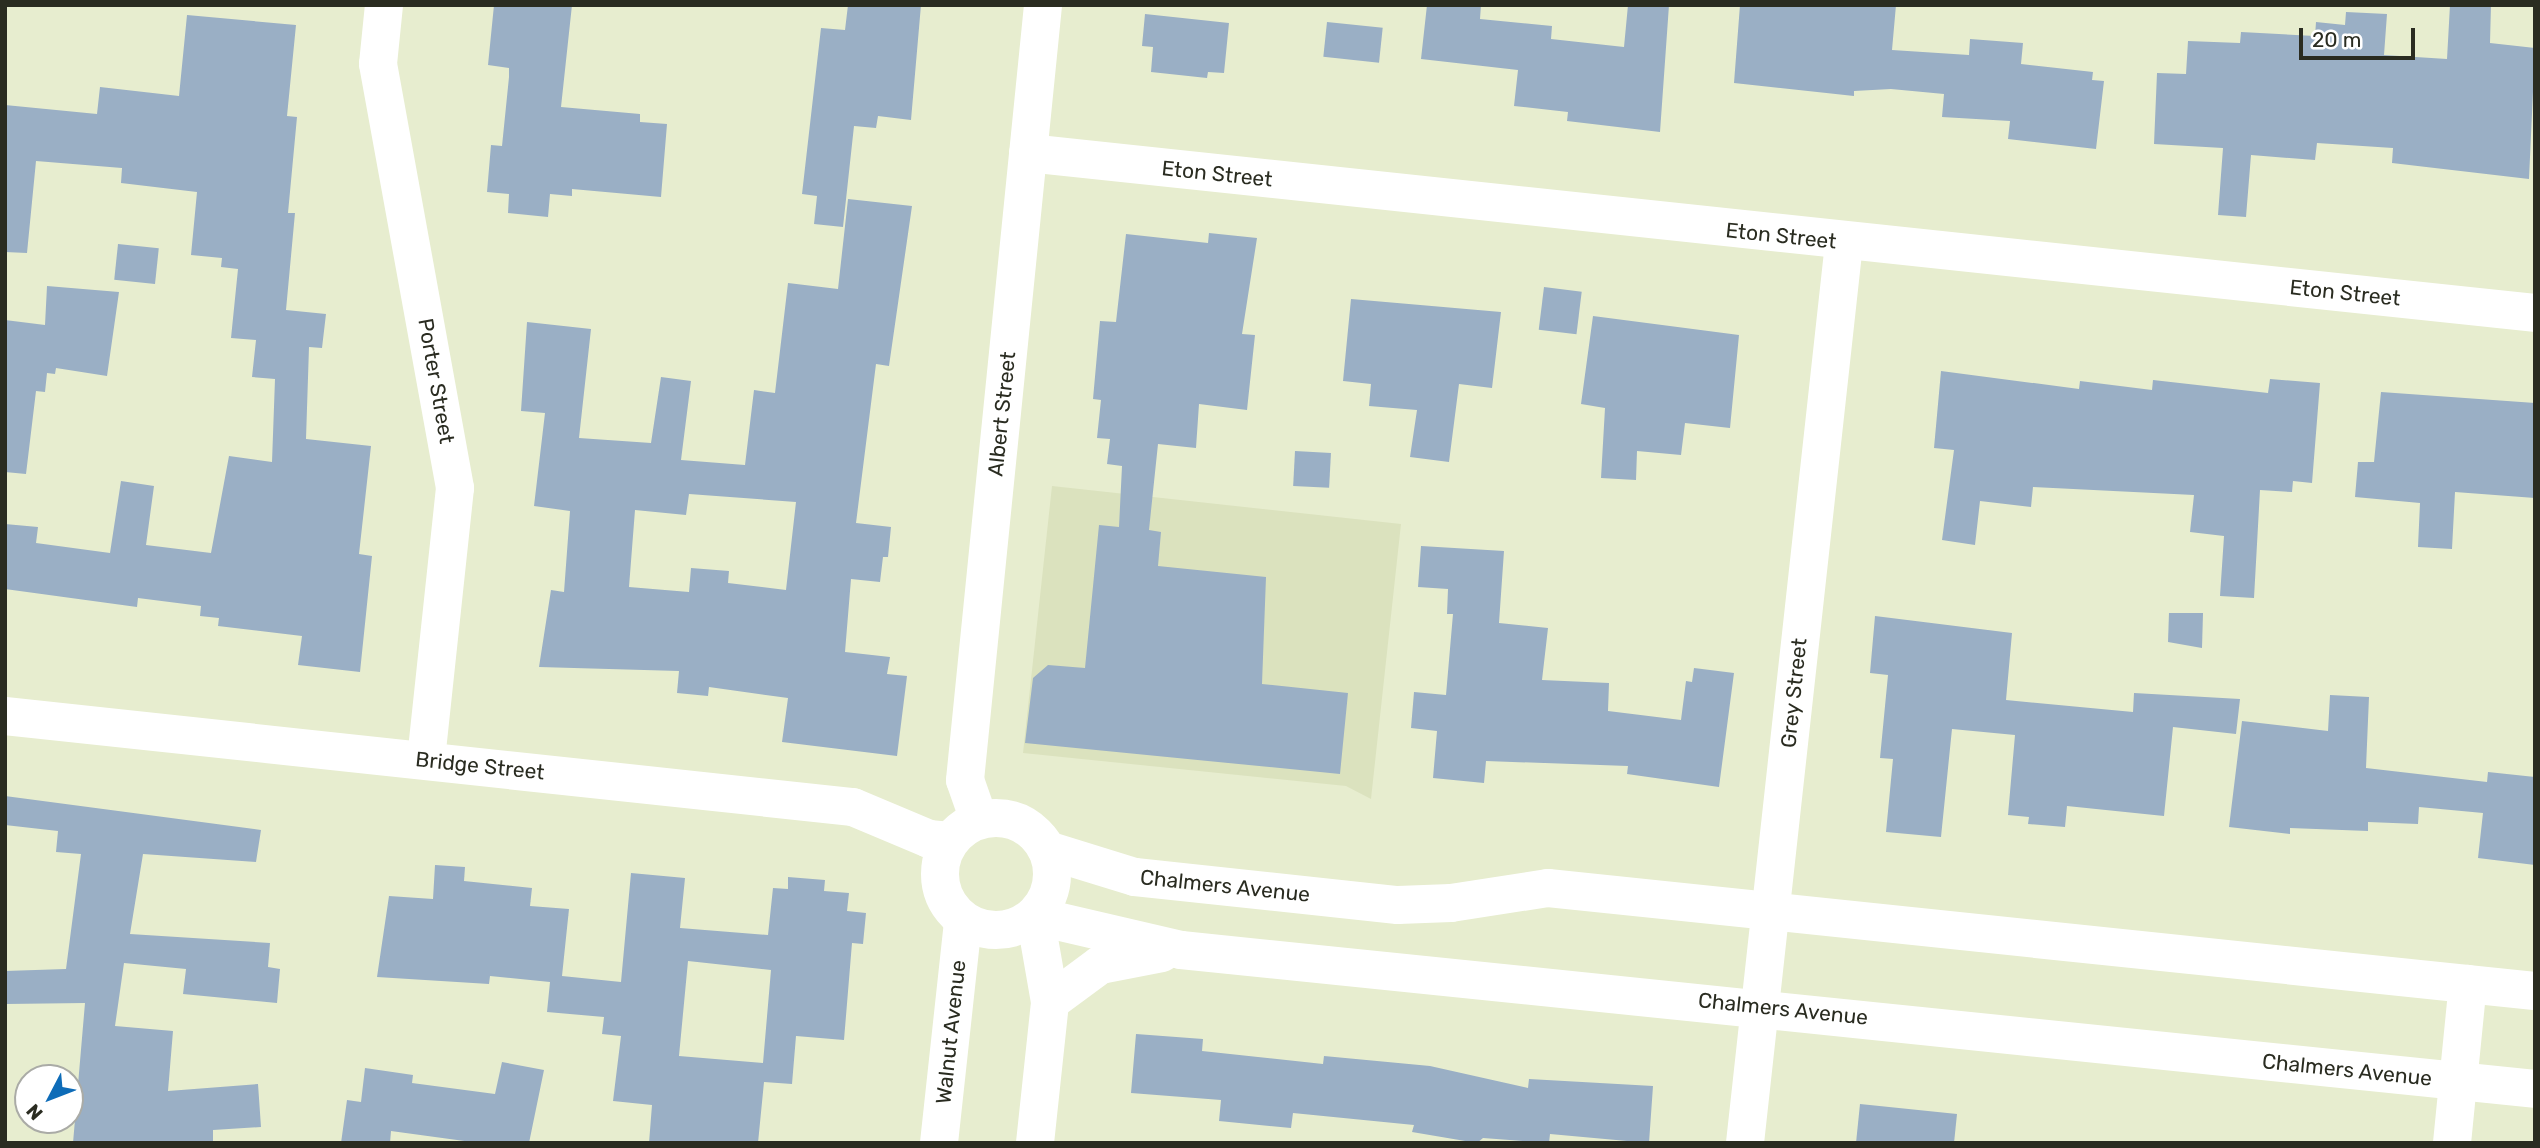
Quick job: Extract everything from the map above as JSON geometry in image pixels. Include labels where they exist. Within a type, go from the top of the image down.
[{"type":"street","name":"Porter Street","points":[[384,5],[378,64],[455,488],[426,760]]},
{"type":"street","name":"Albert Street","points":[[964,830],[965,779],[1043,5]]},
{"type":"street","name":"Eton Street","points":[[1028,153],[1844,243],[2535,313]]},
{"type":"street","name":"Grey Street","points":[[1745,1143],[1844,243]]},
{"type":"street","name":"Bridge Street","points":[[5,716],[853,807],[929,839],[964,830]]},
{"type":"street","points":[[1011,819],[1026,826],[1047,850],[1052,885],[1035,916],[1000,931],[963,921],[942,892],[942,857],[964,830],[1011,819]]},
{"type":"street","name":"Chalmers Avenue","points":[[1047,850],[1135,877],[1398,905],[1451,904],[1549,888],[2535,991]]},
{"type":"street","points":[[1035,916],[1050,1002],[1035,1143]]},
{"type":"street","name":"Chalmers Avenue","points":[[1035,916],[1181,950],[1760,1006],[2535,1090]]},
{"type":"street","name":"Walnut Avenue","points":[[939,1143],[963,921]]},
{"type":"street","points":[[1050,1002],[1100,965],[1181,950]]},
{"type":"street","points":[[2452,1143],[2468,984]]},
{"type":"shaded area","points":[[1052,486],[1401,524],[1371,799],[1346,786],[1023,753]]},
{"type":"building","points":[[494,5],[572,5],[561,107],[640,114],[640,122],[667,124],[661,197],[572,189],[572,196],[550,194],[548,217],[508,213],[509,194],[487,192],[491,145],[502,146],[509,77],[509,68],[488,65]]},
{"type":"building","points":[[848,5],[921,5],[911,120],[878,116],[876,128],[854,126],[843,227],[814,224],[817,196],[802,194],[821,28],[845,30]]},
{"type":"building","points":[[1427,5],[1481,5],[1480,19],[1552,26],[1551,39],[1624,47],[1628,5],[1669,5],[1660,132],[1567,121],[1568,112],[1514,106],[1518,70],[1421,59]]},
{"type":"building","points":[[1740,5],[1896,5],[1892,50],[1969,55],[1970,39],[2023,43],[2021,64],[2093,72],[2092,80],[2104,81],[2096,149],[2008,139],[2010,121],[1942,117],[1944,94],[1891,89],[1854,91],[1854,96],[1734,83]]},
{"type":"building","points":[[2450,5],[2491,5],[2490,43],[2535,48],[2529,179],[2392,163],[2393,148],[2317,143],[2315,160],[2251,155],[2246,217],[2218,215],[2223,148],[2154,144],[2157,73],[2186,74],[2188,41],[2240,43],[2241,32],[2315,36],[2316,22],[2345,25],[2346,12],[2387,14],[2384,55],[2447,59]]},
{"type":"building","points":[[1145,14],[1229,23],[1224,73],[1208,72],[1207,78],[1151,72],[1153,47],[1142,46]]},
{"type":"building","points":[[187,15],[296,25],[287,116],[297,117],[288,213],[295,213],[286,310],[326,314],[322,348],[309,347],[306,439],[371,446],[359,554],[372,556],[360,672],[298,665],[302,636],[218,626],[219,618],[200,616],[201,606],[138,598],[137,607],[5,589],[5,524],[38,527],[36,543],[110,553],[121,481],[154,486],[146,545],[211,553],[229,456],[272,462],[275,379],[252,377],[256,340],[231,338],[238,269],[221,267],[222,258],[191,255],[197,192],[121,183],[122,168],[36,161],[27,253],[5,252],[5,105],[97,114],[100,87],[179,96]]},
{"type":"building","points":[[1327,22],[1383,28],[1379,63],[1323,57]]},
{"type":"building","points":[[848,199],[912,206],[889,366],[876,364],[856,523],[891,527],[888,557],[883,557],[880,582],[851,579],[845,652],[890,657],[887,674],[907,676],[897,756],[782,742],[788,698],[709,687],[708,696],[677,693],[679,671],[539,667],[551,590],[564,592],[570,511],[534,506],[545,413],[521,411],[527,322],[591,329],[579,438],[651,443],[661,377],[691,381],[681,460],[745,465],[754,390],[775,393],[788,283],[838,289]],"holes":[[[689,494],[796,502],[786,590],[728,583],[729,571],[691,568],[689,592],[629,587],[635,510],[686,515]]]},
{"type":"building","points":[[1209,233],[1257,238],[1242,334],[1255,335],[1247,410],[1199,404],[1196,448],[1158,444],[1149,530],[1161,532],[1158,566],[1266,577],[1262,684],[1348,693],[1340,774],[1025,743],[1033,678],[1048,665],[1085,668],[1099,525],[1119,527],[1122,466],[1107,464],[1110,439],[1097,438],[1101,400],[1093,399],[1100,321],[1116,322],[1126,234],[1208,243]]},
{"type":"building","points":[[118,244],[159,248],[155,284],[114,280]]},
{"type":"building","points":[[47,286],[119,292],[107,376],[56,368],[55,374],[47,373],[45,392],[36,391],[26,474],[5,472],[5,320],[45,325]]},
{"type":"building","points":[[1544,287],[1582,292],[1576,334],[1539,330]]},
{"type":"building","points":[[1351,299],[1501,312],[1492,388],[1459,384],[1449,462],[1410,457],[1417,410],[1369,406],[1371,384],[1343,381]]},
{"type":"building","points":[[1593,316],[1739,335],[1730,428],[1685,423],[1681,455],[1637,451],[1636,480],[1601,478],[1605,408],[1581,404]]},
{"type":"building","points":[[1941,371],[2079,389],[2080,381],[2152,390],[2153,380],[2268,393],[2270,379],[2320,383],[2312,483],[2293,481],[2292,492],[2260,490],[2254,598],[2220,596],[2224,536],[2190,532],[2194,495],[2033,487],[2031,507],[1980,501],[1975,545],[1942,540],[1954,450],[1934,448]]},
{"type":"building","points":[[2381,392],[2535,403],[2535,498],[2455,492],[2452,549],[2418,547],[2420,503],[2355,497],[2358,462],[2374,462]]},
{"type":"building","points":[[1295,451],[1331,453],[1329,488],[1293,486]]},
{"type":"building","points":[[1421,546],[1504,551],[1499,623],[1548,628],[1542,680],[1609,683],[1608,711],[1681,720],[1686,681],[1692,682],[1694,668],[1734,673],[1719,787],[1627,774],[1628,766],[1486,761],[1484,783],[1433,778],[1437,731],[1411,728],[1414,692],[1446,695],[1453,614],[1447,614],[1448,589],[1418,587]]},
{"type":"building","points":[[2169,613],[2203,613],[2202,648],[2168,642]]},
{"type":"building","points":[[1875,616],[2012,633],[2006,700],[2133,712],[2134,693],[2240,699],[2236,734],[2173,727],[2164,816],[2067,806],[2065,827],[2028,824],[2029,817],[2008,815],[2015,735],[1952,729],[1941,837],[1886,832],[1893,759],[1880,758],[1888,675],[1870,673]]},
{"type":"building","points":[[2330,695],[2369,697],[2366,768],[2487,782],[2488,772],[2535,777],[2535,865],[2478,858],[2483,813],[2419,807],[2418,824],[2368,822],[2368,831],[2290,828],[2290,834],[2229,827],[2242,721],[2328,731]]},
{"type":"building","points":[[5,796],[261,830],[256,862],[143,854],[130,934],[270,943],[268,967],[280,969],[277,1003],[183,994],[186,969],[124,963],[115,1026],[173,1031],[168,1091],[258,1084],[261,1127],[213,1130],[213,1143],[73,1143],[74,1134],[84,1134],[84,1064],[80,1064],[85,1003],[6,1004],[5,971],[66,969],[81,854],[56,852],[58,831],[5,825]]},
{"type":"building","points":[[435,865],[465,867],[464,881],[532,888],[530,906],[569,909],[562,976],[621,982],[631,873],[685,878],[680,928],[768,935],[773,888],[788,889],[788,877],[825,880],[824,891],[849,893],[847,911],[866,913],[863,944],[852,943],[844,1040],[796,1036],[792,1084],[764,1082],[758,1143],[649,1143],[652,1105],[613,1101],[621,1036],[602,1034],[604,1017],[547,1012],[550,982],[490,976],[489,984],[377,977],[389,896],[433,899]],"holes":[[[688,961],[771,970],[763,1063],[679,1056]]]},
{"type":"building","points":[[1136,1034],[1203,1039],[1202,1051],[1323,1064],[1324,1056],[1430,1066],[1528,1088],[1529,1079],[1653,1086],[1649,1143],[1550,1134],[1549,1143],[1483,1138],[1477,1143],[1412,1132],[1414,1125],[1293,1113],[1291,1128],[1219,1121],[1221,1100],[1131,1093]]},
{"type":"building","points":[[502,1062],[544,1070],[529,1143],[479,1143],[391,1131],[390,1143],[341,1143],[347,1100],[361,1102],[365,1068],[413,1075],[412,1083],[495,1094]]},
{"type":"building","points":[[1860,1104],[1957,1114],[1954,1143],[1856,1143]]}]
